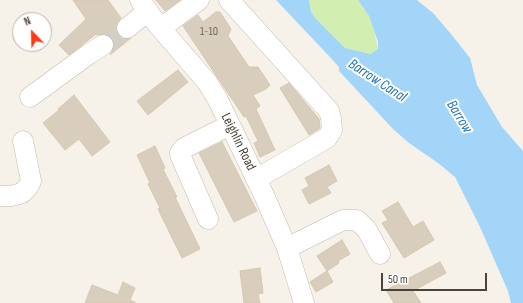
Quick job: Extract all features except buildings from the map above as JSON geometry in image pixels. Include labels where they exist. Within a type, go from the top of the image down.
[{"type":"street","points":[[161,28],[199,0]]},
{"type":"street","points":[[229,0],[328,111],[331,118],[332,130],[327,138],[256,179]]},
{"type":"street","points":[[127,28],[144,6]]},
{"type":"street","name":"Leighlin Road","points":[[144,6],[207,82],[230,125],[287,248],[304,303]]},
{"type":"street","points":[[30,97],[89,54],[104,45]]},
{"type":"street","points":[[208,219],[180,157],[180,153],[184,148],[230,125]]},
{"type":"street","points":[[0,196],[11,196],[22,193],[31,181],[23,141]]},
{"type":"street","points":[[287,248],[343,220],[357,220],[367,230],[380,254]]},
{"type":"green space","points":[[309,0],[358,0],[369,16],[378,49],[372,54],[345,48],[316,19],[311,12]]},
{"type":"water","points":[[276,0],[309,0],[311,12],[316,19],[345,48],[371,54],[378,49],[378,42],[369,16],[358,0],[417,0],[433,13],[451,34],[470,58],[477,85],[502,127],[523,151],[523,303],[511,303],[508,291],[480,227],[455,177],[409,143],[393,129],[339,71],[339,67]]},
{"type":"tunnel","points":[[103,45],[127,28]]},
{"type":"water label","name":"Barrow Canal","points":[[377,81]]},
{"type":"water label","name":"Barrow","points":[[459,117]]}]
